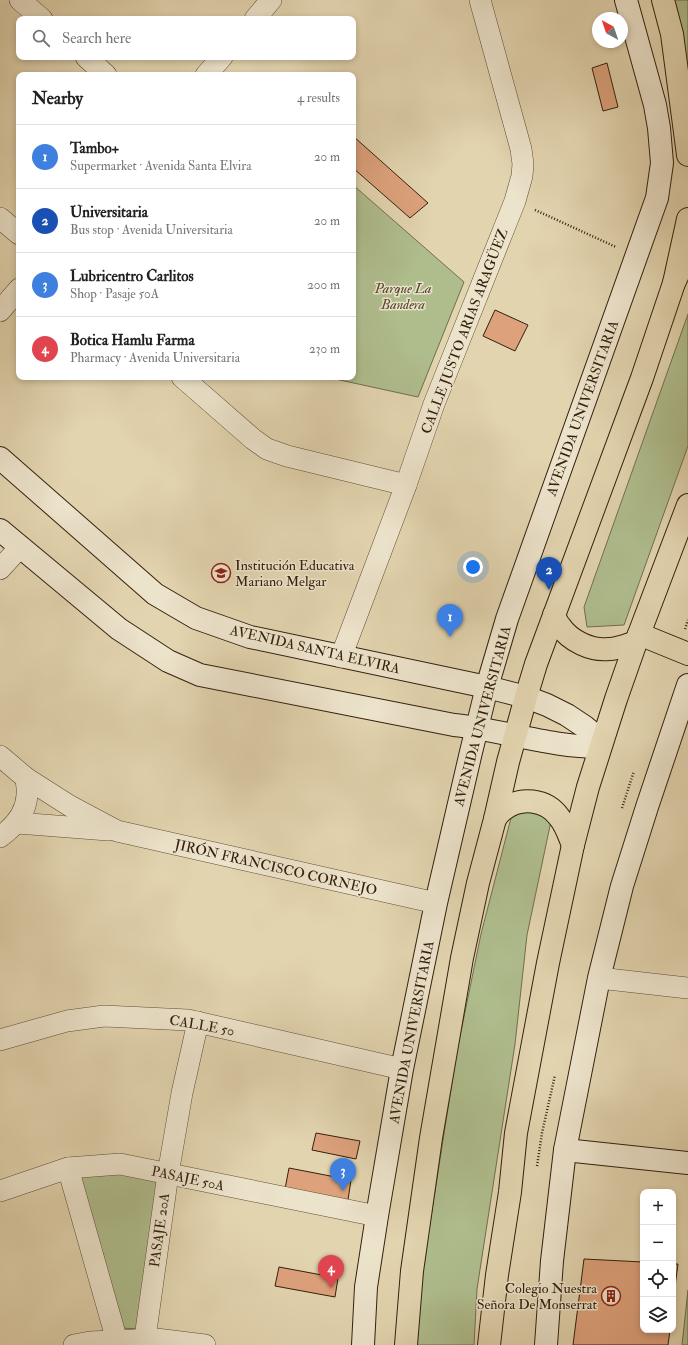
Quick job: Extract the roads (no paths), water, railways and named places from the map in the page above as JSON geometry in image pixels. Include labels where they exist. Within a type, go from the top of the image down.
[{"type":"main road","name":"AVENIDA UNIVERSITARIA","points":[[363,1345],[366,1287],[402,1070],[436,903],[486,687],[512,605],[657,198],[662,163],[659,128],[655,105],[626,0]]},
{"type":"main road","points":[[663,0],[672,34],[688,155]]},
{"type":"main road","points":[[674,283],[688,219]]},
{"type":"main road","points":[[406,1345],[412,1271],[432,1130],[462,958],[478,883],[515,735],[526,697],[554,615],[642,378],[674,283],[688,252]]},
{"type":"main road","name":"AVENIDA SANTA ELVIRA","points":[[0,458],[155,594],[196,618],[250,637],[486,687],[526,697],[547,704],[567,714],[585,727],[601,744]]},
{"type":"main road","points":[[489,1345],[497,1275],[510,1192],[516,1133],[548,963],[573,845],[601,744],[637,638],[688,505]]},
{"type":"main road","points":[[0,530],[119,629],[168,661],[200,675],[562,745],[601,744]]},
{"type":"main road","points":[[554,615],[560,627],[570,636],[582,644],[594,648],[608,650],[622,647],[637,638],[688,654]]},
{"type":"main road","points":[[546,1345],[552,1261],[565,1150],[599,978],[622,886],[646,807],[688,685]]},
{"type":"main road","points":[[495,819],[503,810],[514,803],[526,801],[539,802],[550,808],[559,816],[573,845]]},
{"type":"main road","points":[[565,1150],[688,1163]]},
{"type":"street","points":[[20,0],[39,16]]},
{"type":"street","points":[[258,16],[271,0]]},
{"type":"street","name":"CALLE JUSTO ARIAS ARAGÜEZ","points":[[341,657],[406,485],[434,404],[515,201],[522,176],[523,164],[521,149],[480,0]]},
{"type":"street","points":[[89,60],[103,72]]},
{"type":"street","points":[[209,72],[219,60]]},
{"type":"street","points":[[0,218],[16,231]]},
{"type":"street","points":[[0,311],[16,292]]},
{"type":"street","points":[[185,380],[253,439],[267,449],[287,456],[406,485]]},
{"type":"street","points":[[0,569],[20,547]]},
{"type":"street","name":"JIRÓN FRANCISCO CORNEJO","points":[[0,756],[26,778],[70,806],[117,831]]},
{"type":"street","points":[[0,837],[16,823],[23,810],[27,795],[26,778]]},
{"type":"street","name":"JIRÓN FRANCISCO CORNEJO","points":[[16,823],[117,831],[436,903]]},
{"type":"street","points":[[599,978],[688,988]]},
{"type":"street","name":"CALLE 50","points":[[0,1040],[67,1021],[104,1016],[177,1019],[198,1022],[402,1070]]},
{"type":"street","name":"PASAJE 20A","points":[[144,1342],[168,1174],[182,1093],[198,1022]]},
{"type":"street","name":"PASAJE 50A","points":[[0,1191],[68,1168],[120,1164],[377,1216]]},
{"type":"street","points":[[68,1168],[116,1341]]},
{"type":"street","points":[[74,1345],[90,1342],[144,1342],[156,1339],[205,1345]]},
{"type":"place","name":"Institución Educativa Mariano Melgar","points":[[221,573]]},
{"type":"place","name":"Universitaria","points":[[549,590]]},
{"type":"place","name":"Tambo+","points":[[450,637]]},
{"type":"place","name":"Lubricentro Carlitos","points":[[343,1191]]},
{"type":"place","name":"Botica Hamlu Farma","points":[[331,1288]]},
{"type":"place","name":"Colegio Nuestra Señora De Monserrat","points":[[611,1296]]},
{"type":"park label","name":"Parque La Bandera","points":[[403,296]]}]
